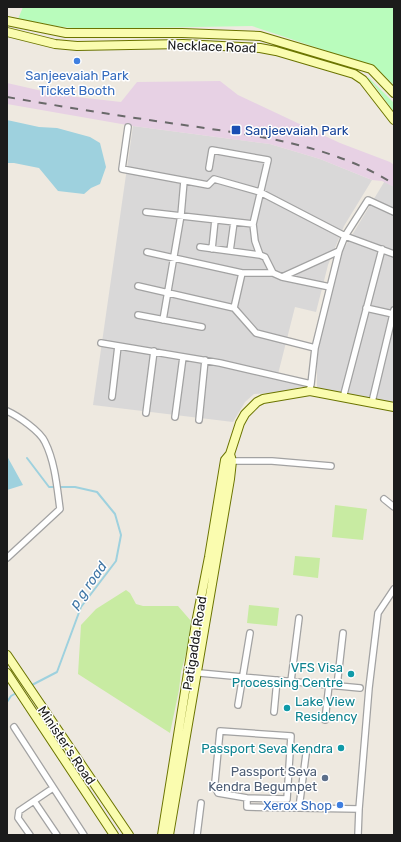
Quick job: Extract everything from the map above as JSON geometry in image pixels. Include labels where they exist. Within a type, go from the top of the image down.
[{"type":"main road","name":"Necklace Road","points":[[7,22],[66,33],[182,33],[260,36],[371,69],[394,93]]},
{"type":"main road","name":"Necklace Road","points":[[7,32],[56,44],[77,46],[183,44],[260,48],[276,51],[354,74],[363,80],[394,120]]},
{"type":"main road","points":[[63,45],[66,33]]},
{"type":"main road","points":[[260,36],[260,48]]},
{"type":"main road","points":[[363,80],[371,69]]},
{"type":"main road","points":[[310,388],[343,398],[394,407]]},
{"type":"main road","name":"Patigadda Road","points":[[169,835],[193,672],[196,623],[216,537],[225,460],[231,457],[240,423],[245,414],[257,402],[263,399],[310,388]]},
{"type":"main road","name":"Minister's Road","points":[[7,655],[128,835]]},
{"type":"main road","name":"Patigadda Road","points":[[162,835],[193,672]]},
{"type":"main road","name":"Minister's Road","points":[[7,673],[114,835]]},
{"type":"street","points":[[128,127],[122,169],[208,185],[214,179],[260,192],[345,236],[394,254]]},
{"type":"street","points":[[210,168],[212,150],[268,160],[252,224],[260,255]]},
{"type":"street","points":[[163,320],[182,215],[184,181]]},
{"type":"street","points":[[100,343],[220,363],[310,388],[314,348],[339,251],[345,236],[368,200],[394,212]]},
{"type":"street","points":[[146,212],[252,224]]},
{"type":"street","points":[[212,249],[215,220]]},
{"type":"street","points":[[230,251],[234,222]]},
{"type":"street","points":[[200,247],[260,255],[265,257],[273,273]]},
{"type":"street","points":[[343,398],[382,249]]},
{"type":"street","points":[[282,277],[339,251]]},
{"type":"street","points":[[147,252],[242,273],[273,273],[282,277],[330,287]]},
{"type":"street","points":[[234,308],[242,273]]},
{"type":"street","points":[[138,286],[234,308],[256,333],[314,348]]},
{"type":"street","points":[[366,308],[393,312],[372,402]]},
{"type":"street","points":[[138,315],[202,327]]},
{"type":"street","points":[[112,397],[118,346]]},
{"type":"street","points":[[146,414],[154,351]]},
{"type":"street","points":[[175,416],[183,357]]},
{"type":"street","points":[[199,420],[205,360]]},
{"type":"street","points":[[7,411],[18,416],[45,441],[54,464],[60,509],[7,558]]},
{"type":"street","points":[[231,457],[331,466]]},
{"type":"street","points":[[384,499],[394,507]]},
{"type":"street","points":[[358,835],[369,688],[378,613],[394,589]]},
{"type":"street","points":[[291,682],[299,618]]},
{"type":"street","points":[[238,705],[250,633]]},
{"type":"street","points":[[337,686],[343,633]]},
{"type":"street","points":[[193,672],[360,688]]},
{"type":"street","points":[[274,712],[277,680]]},
{"type":"street","points":[[325,720],[329,685]]},
{"type":"street","points":[[14,727],[84,835]]},
{"type":"street","points":[[220,731],[291,736],[287,799],[255,798],[218,793],[215,787],[220,731]]},
{"type":"street","points":[[299,808],[306,754]]},
{"type":"street","points":[[30,835],[18,818],[19,811],[53,788]]},
{"type":"street","points":[[247,798],[247,807],[327,807],[359,809]]},
{"type":"street","points":[[254,807],[255,798]]},
{"type":"street","points":[[34,801],[57,835]]},
{"type":"street","points":[[198,835],[201,803]]},
{"type":"shaded area","points":[[220,81],[238,95],[340,143],[390,162],[394,165],[394,187],[382,181],[372,180],[320,159],[270,144],[133,126],[7,104],[7,83],[60,95],[121,102],[137,82]]},
{"type":"shaded area","points":[[133,126],[270,144],[320,159],[372,180],[344,226],[328,265],[316,312],[295,307],[277,378],[305,386],[273,393],[254,394],[245,402],[233,422],[93,405]]},
{"type":"shaded area","points":[[386,179],[394,184],[394,403],[317,392],[317,345],[343,250]]},
{"type":"green space","points":[[23,7],[394,7],[394,85],[375,67],[252,26],[84,29],[62,27],[18,19]]},
{"type":"green space","points":[[368,77],[394,103],[394,112],[374,85],[367,79]]},
{"type":"green space","points":[[335,505],[367,509],[363,540],[332,537]]},
{"type":"green space","points":[[295,556],[320,558],[318,578],[293,575]]},
{"type":"green space","points":[[126,590],[130,593],[136,604],[143,606],[178,606],[191,621],[188,646],[181,672],[179,690],[170,733],[78,674],[81,625],[96,609]]},
{"type":"green space","points":[[249,605],[279,608],[277,626],[247,623]]},
{"type":"water","points":[[7,120],[39,127],[57,128],[90,137],[100,143],[106,167],[100,184],[91,188],[84,194],[58,191],[39,168],[7,163]]},
{"type":"water","points":[[7,456],[23,485],[7,490]]},
{"type":"waterway","name":"p g road","points":[[27,458],[49,487],[75,487],[97,492],[115,514],[121,535],[116,561],[81,607],[57,672],[30,686]]},
{"type":"waterway","name":"p g road","points":[[7,702],[11,696],[18,692]]},
{"type":"railway","points":[[7,97],[113,115],[233,132],[289,143],[343,159],[369,170],[394,184]]},
{"type":"place","name":"Sanjeevaiah Park Ticket Booth","points":[[77,61]]},
{"type":"place","name":"Sanjeevaiah Park","points":[[236,130]]},
{"type":"place","name":"VFS Visa Processing Centre","points":[[351,674]]},
{"type":"place","name":"Lake View Residency","points":[[287,708]]},
{"type":"place","name":"Passport Seva Kendra","points":[[341,748]]},
{"type":"place","name":"Passport Seva Kendra Begumpet","points":[[325,778]]},
{"type":"place","name":"Xerox Shop","points":[[340,805]]}]
